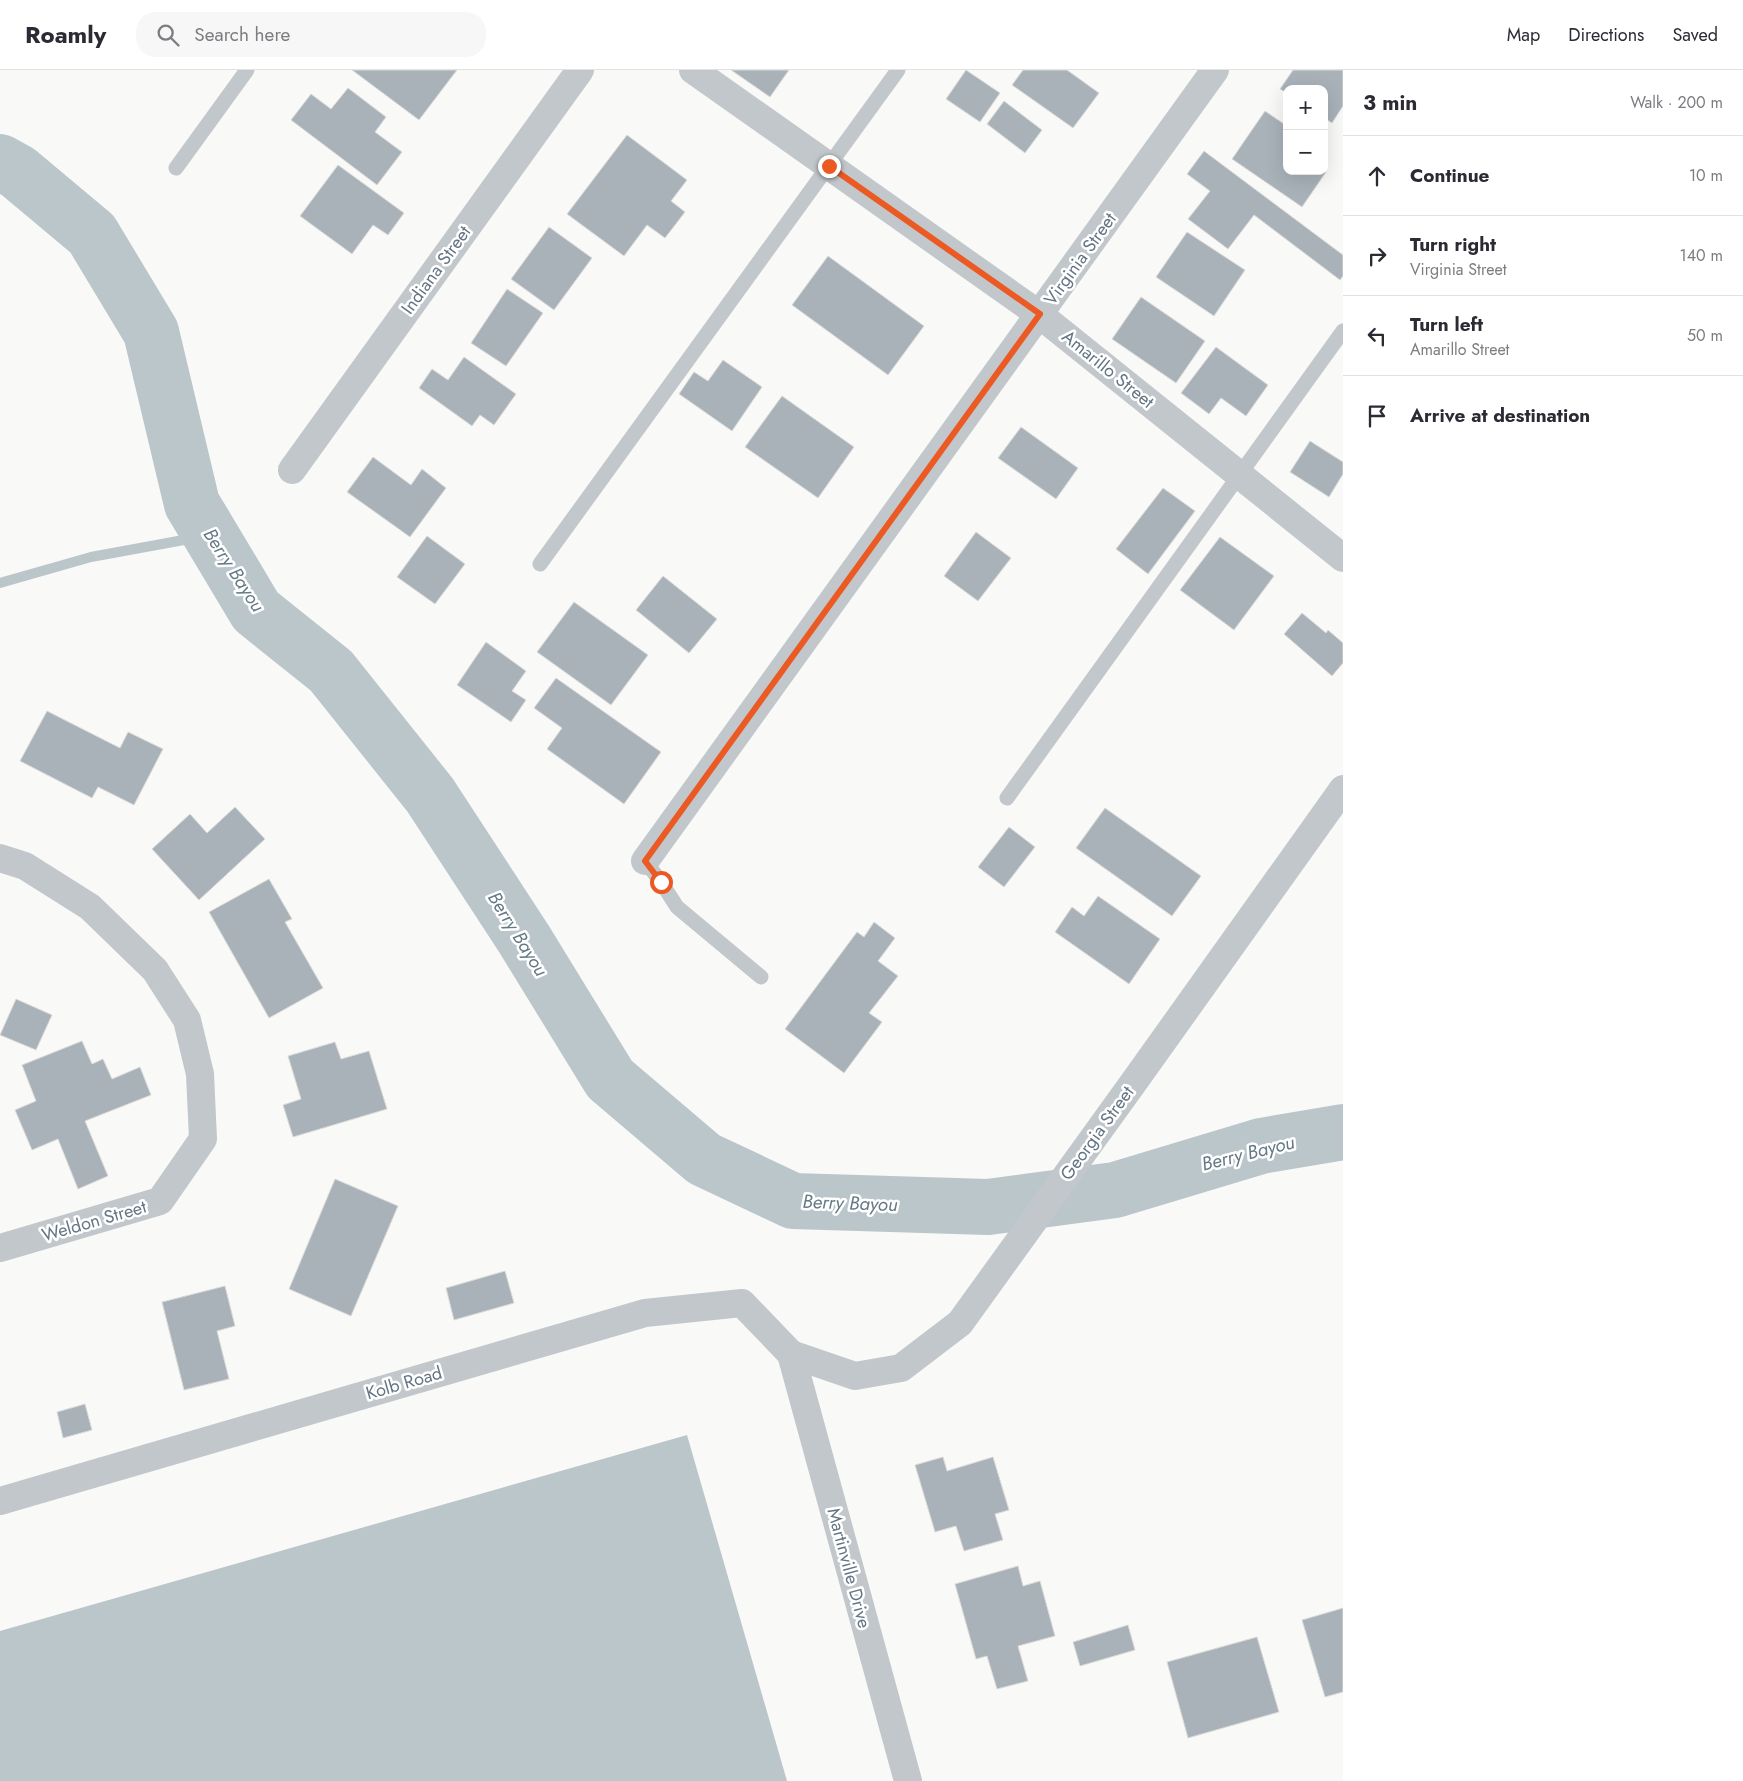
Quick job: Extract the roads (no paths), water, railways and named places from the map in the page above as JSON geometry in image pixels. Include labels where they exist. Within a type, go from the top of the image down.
[{"type":"street","name":"Indiana Street","points":[[292,470],[580,70]]},
{"type":"street","name":"Amarillo Street","points":[[693,70],[1040,314],[1343,558]]},
{"type":"street","name":"Virginia Street","points":[[645,861],[1215,70]]},
{"type":"street","name":"Georgia Street","points":[[791,1354],[855,1376],[902,1368],[960,1323],[1343,789]]},
{"type":"street","name":"Weldon Street","points":[[0,858],[25,866],[90,907],[155,970],[187,1020],[200,1074],[203,1140],[160,1201],[0,1248]]},
{"type":"street","name":"Kolb Road","points":[[0,1501],[645,1313],[742,1303],[791,1354]]},
{"type":"street","name":"Martinville Drive","points":[[791,1354],[908,1781]]},
{"type":"lane","points":[[176,168],[247,70]]},
{"type":"lane","points":[[540,564],[898,70]]},
{"type":"lane","points":[[1006,798],[1343,330]]},
{"type":"lane","points":[[645,861],[677,907],[761,977]]},
{"type":"waterway","name":"Berry Bayou","points":[[0,162],[18,172],[92,234],[151,332],[192,504],[256,611],[331,671],[430,795],[524,939],[610,1079],[704,1159],[793,1201],[988,1207],[1115,1190],[1261,1146],[1343,1132]]},
{"type":"waterway","points":[[0,583],[91,557],[211,535]]}]
